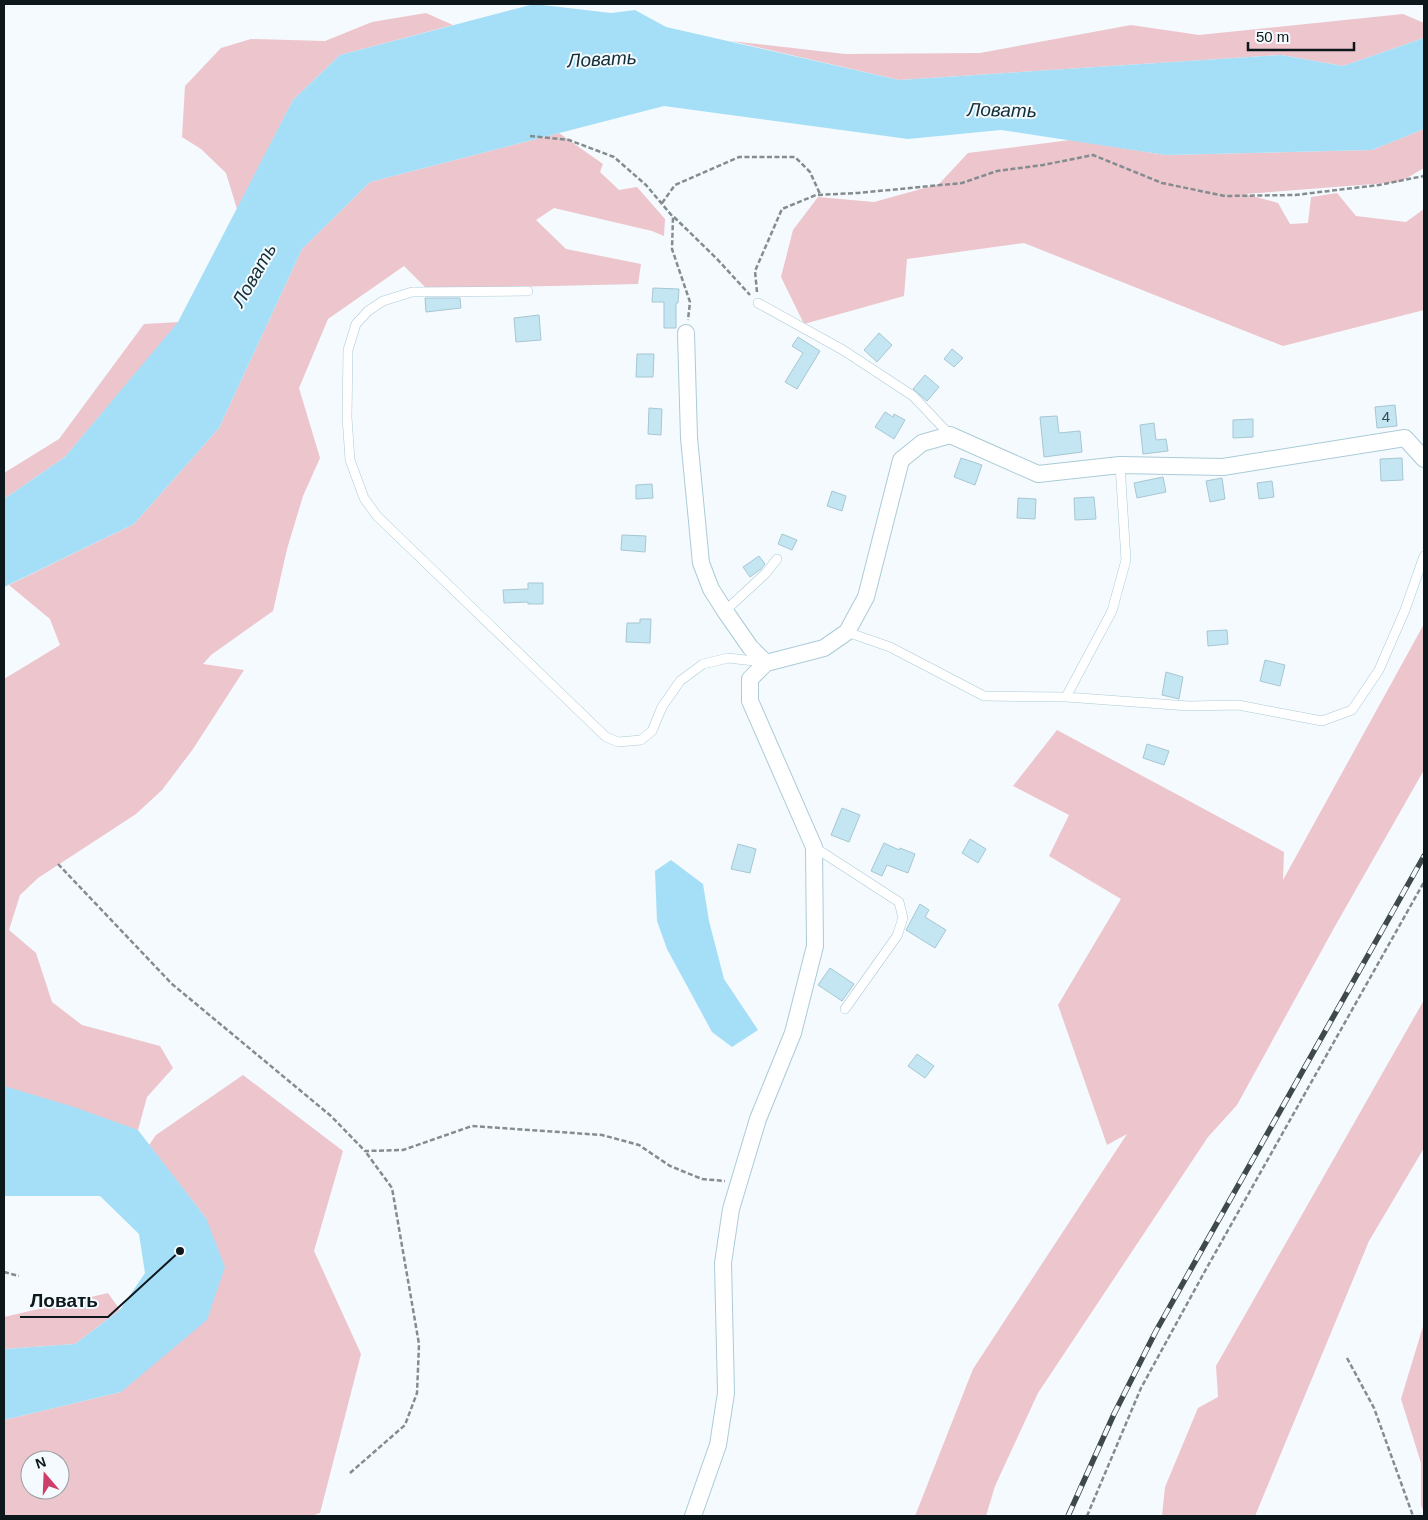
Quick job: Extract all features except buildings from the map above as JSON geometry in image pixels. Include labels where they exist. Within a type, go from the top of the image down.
[{"type":"street","points":[[686,334],[689,438],[701,563],[711,589],[725,611],[750,647],[766,663]]},
{"type":"street","points":[[693,1516],[718,1445],[726,1393],[723,1263],[731,1209],[758,1119],[792,1033],[814,946],[814,847],[750,701],[750,679],[766,663],[824,648],[847,632],[866,597],[901,460],[922,443],[950,435],[1038,474],[1120,465],[1224,467],[1405,438],[1424,459]]},
{"type":"lane","points":[[528,291],[412,292],[383,300],[368,311],[356,324],[348,350],[347,417],[350,460],[364,498],[377,516],[606,738],[618,742],[641,740],[652,731],[662,707],[680,681],[703,664],[728,658],[766,663]]},
{"type":"lane","points":[[758,303],[844,350],[913,396],[950,435]]},
{"type":"lane","points":[[1066,697],[1112,611],[1126,560],[1120,465]]},
{"type":"lane","points":[[847,632],[890,647],[984,696],[1066,697],[1189,706],[1238,705],[1322,721],[1352,710],[1379,670],[1405,610],[1424,556]]},
{"type":"lane","points":[[725,611],[766,573],[777,559]]},
{"type":"lane","points":[[814,847],[899,902],[903,918],[897,936],[844,1009]]},
{"type":"path","points":[[530,136],[569,140],[614,157],[646,185],[674,217],[758,303]]},
{"type":"path","points":[[758,303],[756,271],[782,210],[820,194],[858,193],[962,183],[997,171],[1093,155],[1162,183],[1225,196],[1295,195],[1379,185],[1424,176]]},
{"type":"path","points":[[662,203],[675,185],[739,157],[795,157],[810,172],[820,194]]},
{"type":"path","points":[[674,217],[672,249],[690,302],[686,334]]},
{"type":"path","points":[[58,864],[172,984],[331,1116],[365,1151],[392,1188],[419,1344],[417,1393],[405,1425],[350,1473]]},
{"type":"path","points":[[1087,1516],[1141,1388],[1424,882]]},
{"type":"path","points":[[365,1151],[403,1150],[472,1126],[602,1134],[640,1145],[670,1166],[702,1179],[739,1183]]},
{"type":"path","points":[[4,1272],[19,1276]]},
{"type":"path","points":[[1347,1358],[1374,1408],[1413,1516]]},
{"type":"shaded area","points":[[426,13],[453,25],[340,55],[293,100],[237,209],[226,173],[201,149],[182,137],[185,86],[221,48],[251,39],[325,41],[372,22]]},
{"type":"shaded area","points":[[1403,14],[1424,23],[1424,38],[1343,66],[1281,55],[899,80],[731,41],[845,54],[980,53],[1131,25],[1199,35]]},
{"type":"shaded area","points":[[1424,129],[1424,168],[1400,182],[1245,194],[1278,203],[1290,224],[1308,223],[1311,197],[1337,193],[1356,216],[1406,222],[1424,209],[1424,310],[1283,346],[1024,243],[907,259],[904,296],[804,324],[781,277],[793,230],[818,197],[874,202],[939,184],[968,153],[1070,140],[1166,155],[1372,150]]},
{"type":"shaded area","points":[[559,133],[603,164],[600,172],[619,190],[637,187],[665,219],[664,236],[652,231],[554,208],[536,220],[566,249],[641,264],[638,284],[427,289],[404,266],[328,319],[299,388],[320,458],[303,496],[287,549],[273,611],[211,655],[203,664],[244,670],[193,749],[162,790],[136,814],[38,878],[20,895],[9,930],[36,953],[52,1002],[82,1025],[160,1046],[173,1068],[147,1097],[138,1130],[4,1089],[4,679],[60,645],[50,619],[9,585],[134,524],[219,428],[302,249],[370,182]]},
{"type":"shaded area","points":[[179,322],[65,457],[4,499],[4,473],[59,439],[144,324]]},
{"type":"shaded area","points":[[1424,624],[1424,770],[1334,928],[1237,1105],[1208,1137],[1038,1393],[995,1486],[986,1516],[915,1516],[973,1369],[1127,1134],[1107,1145],[1058,1005],[1121,899],[1049,856],[1069,815],[1013,786],[1057,730],[1284,852],[1283,880]]},
{"type":"shaded area","points":[[1424,1000],[1424,1148],[1369,1241],[1255,1516],[1162,1516],[1165,1487],[1198,1408],[1218,1397],[1216,1366]]},
{"type":"shaded area","points":[[243,1075],[343,1151],[314,1251],[361,1354],[320,1513],[311,1516],[4,1516],[4,1420],[121,1392],[206,1218],[149,1145],[156,1135]]},
{"type":"shaded area","points":[[108,1293],[120,1310],[75,1344],[4,1349],[4,1317]]},
{"type":"shaded area","points":[[1424,1323],[1424,1513],[1421,1505],[1421,1463],[1401,1399]]},
{"type":"water","name":"Ловать","points":[[534,4],[611,13],[635,10],[666,27],[899,80],[1281,55],[1343,66],[1424,38],[1424,129],[1372,150],[1166,155],[1001,130],[908,139],[664,106],[370,182],[302,249],[219,428],[134,524],[4,587],[4,499],[65,457],[178,322],[293,100],[340,55]]},
{"type":"water","points":[[671,860],[703,884],[709,921],[724,979],[758,1030],[732,1047],[712,1032],[667,949],[657,921],[655,871]]},
{"type":"water","points":[[4,1086],[74,1107],[138,1130],[206,1218],[225,1267],[207,1320],[121,1392],[4,1420],[4,1349],[75,1344],[120,1310],[145,1273],[139,1234],[100,1196],[4,1196]]},
{"type":"railway","points":[[1068,1516],[1114,1414],[1156,1331],[1424,856]]},
{"type":"place","name":"Ловать","points":[[180,1251]]}]
